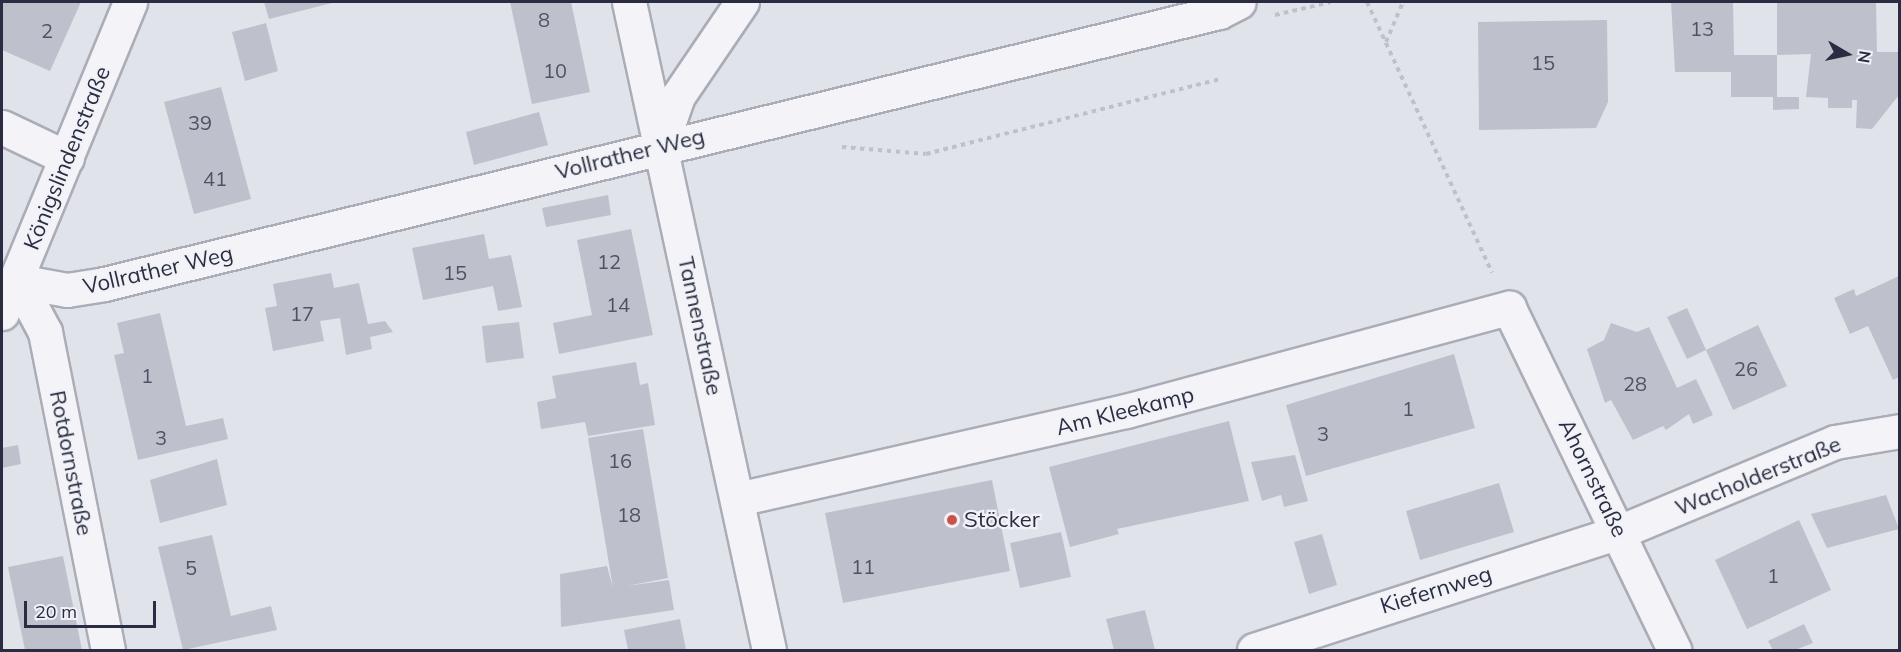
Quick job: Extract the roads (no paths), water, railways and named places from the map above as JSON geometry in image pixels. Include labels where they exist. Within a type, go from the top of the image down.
[{"type":"street","name":"Königslindenstraße","points":[[2,313],[18,280],[130,2]]},
{"type":"street","name":"Tannenstraße","points":[[629,2],[769,651]]},
{"type":"street","points":[[660,146],[678,96],[742,2]]},
{"type":"street","name":"Vollrather Weg","points":[[18,280],[67,290],[104,284],[660,146],[1219,12],[1239,2]]},
{"type":"street","points":[[2,127],[67,158]]},
{"type":"street","name":"Rotdornstraße","points":[[18,280],[45,332],[108,651]]},
{"type":"street","name":"Am Kleekamp","points":[[738,499],[1137,408],[1509,308]]},
{"type":"street","name":"Ahornstraße","points":[[1509,308],[1619,532],[1674,651]]},
{"type":"street","name":"Wacholderstraße","points":[[1619,532],[1807,453],[1899,431]]},
{"type":"street","name":"Kiefernweg","points":[[1254,651],[1619,532]]},
{"type":"place","name":"Stöcker","points":[[952,520]]}]
